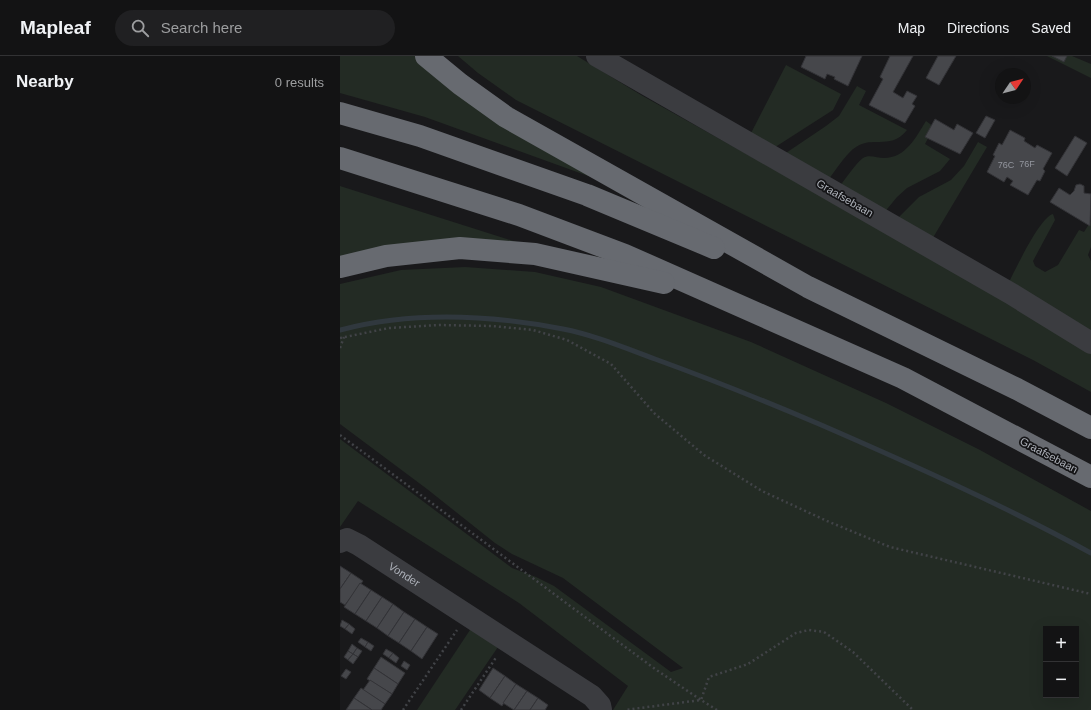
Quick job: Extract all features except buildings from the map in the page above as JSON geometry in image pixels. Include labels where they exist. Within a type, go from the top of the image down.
[{"type":"highway","points":[[426,56],[460,84],[506,117],[808,286],[1017,389],[1091,428]]},
{"type":"highway","points":[[340,113],[420,136],[587,194],[808,286]]},
{"type":"highway","points":[[340,158],[519,215],[625,255],[725,298]]},
{"type":"highway","points":[[340,267],[386,256],[460,248],[535,254],[725,298]]},
{"type":"highway","name":"Graafsebaan","points":[[725,298],[903,378],[1091,478]]},
{"type":"street","name":"Graafsebaan","points":[[597,56],[1010,293],[1091,343]]},
{"type":"street","name":"Vonder","points":[[340,542],[347,539],[359,545],[592,696],[600,705],[601,710]]},
{"type":"path","points":[[340,338],[389,328],[446,325],[492,326],[534,330],[567,340],[611,364],[654,413],[693,446],[704,455],[762,491],[827,522],[890,546],[1091,594]]},
{"type":"path","points":[[340,348],[344,336]]},
{"type":"path","points":[[340,435],[655,669],[717,710]]},
{"type":"path","points":[[403,710],[467,615]]},
{"type":"path","points":[[701,700],[709,677],[748,664],[796,633],[808,630],[824,632],[853,652],[913,710]]},
{"type":"path","points":[[461,710],[507,641]]},
{"type":"path","points":[[625,710],[701,700]]},
{"type":"shaded area","points":[[340,56],[417,56],[624,189],[425,117],[340,93]]},
{"type":"shaded area","points":[[458,56],[577,56],[641,95],[979,284],[1091,353],[1091,392],[1033,360],[516,100],[478,73]]},
{"type":"shaded area","points":[[1047,56],[1072,56],[1091,64],[1091,78]]},
{"type":"shaded area","points":[[786,65],[841,94],[833,110],[769,151],[748,139]]},
{"type":"shaded area","points":[[857,86],[866,91],[859,105],[907,130],[894,140],[869,142],[856,147],[844,158],[826,183],[780,157],[839,116]]},
{"type":"shaded area","points":[[926,121],[934,127],[925,144],[950,159],[940,171],[907,188],[897,197],[883,214],[837,190],[853,168],[863,158],[868,156],[884,158],[892,157],[904,151],[910,146]]},
{"type":"shaded area","points":[[978,142],[987,147],[931,241],[895,221],[919,197],[951,180],[964,166]]},
{"type":"shaded area","points":[[340,186],[526,245],[340,260]]},
{"type":"shaded area","points":[[1053,214],[1055,220],[1033,261],[1035,266],[1045,272],[1058,265],[1079,230],[1084,232],[1091,221],[1091,247],[1088,255],[1091,261],[1091,331],[1008,284],[1022,256],[1041,224]]},
{"type":"shaded area","points":[[465,267],[535,272],[601,287],[751,342],[886,403],[980,450],[1091,511],[1091,710],[613,710],[628,686],[519,603],[358,501],[340,527],[340,439],[512,568],[554,586],[671,672],[683,668],[563,578],[512,554],[495,543],[427,489],[340,424],[340,284],[401,270]]},
{"type":"shaded area","points":[[472,627],[500,644],[455,710],[417,710]]},
{"type":"waterway","points":[[340,330],[395,320],[452,317],[480,318],[536,324],[598,338],[696,374],[888,454],[1024,518],[1091,553]]}]
